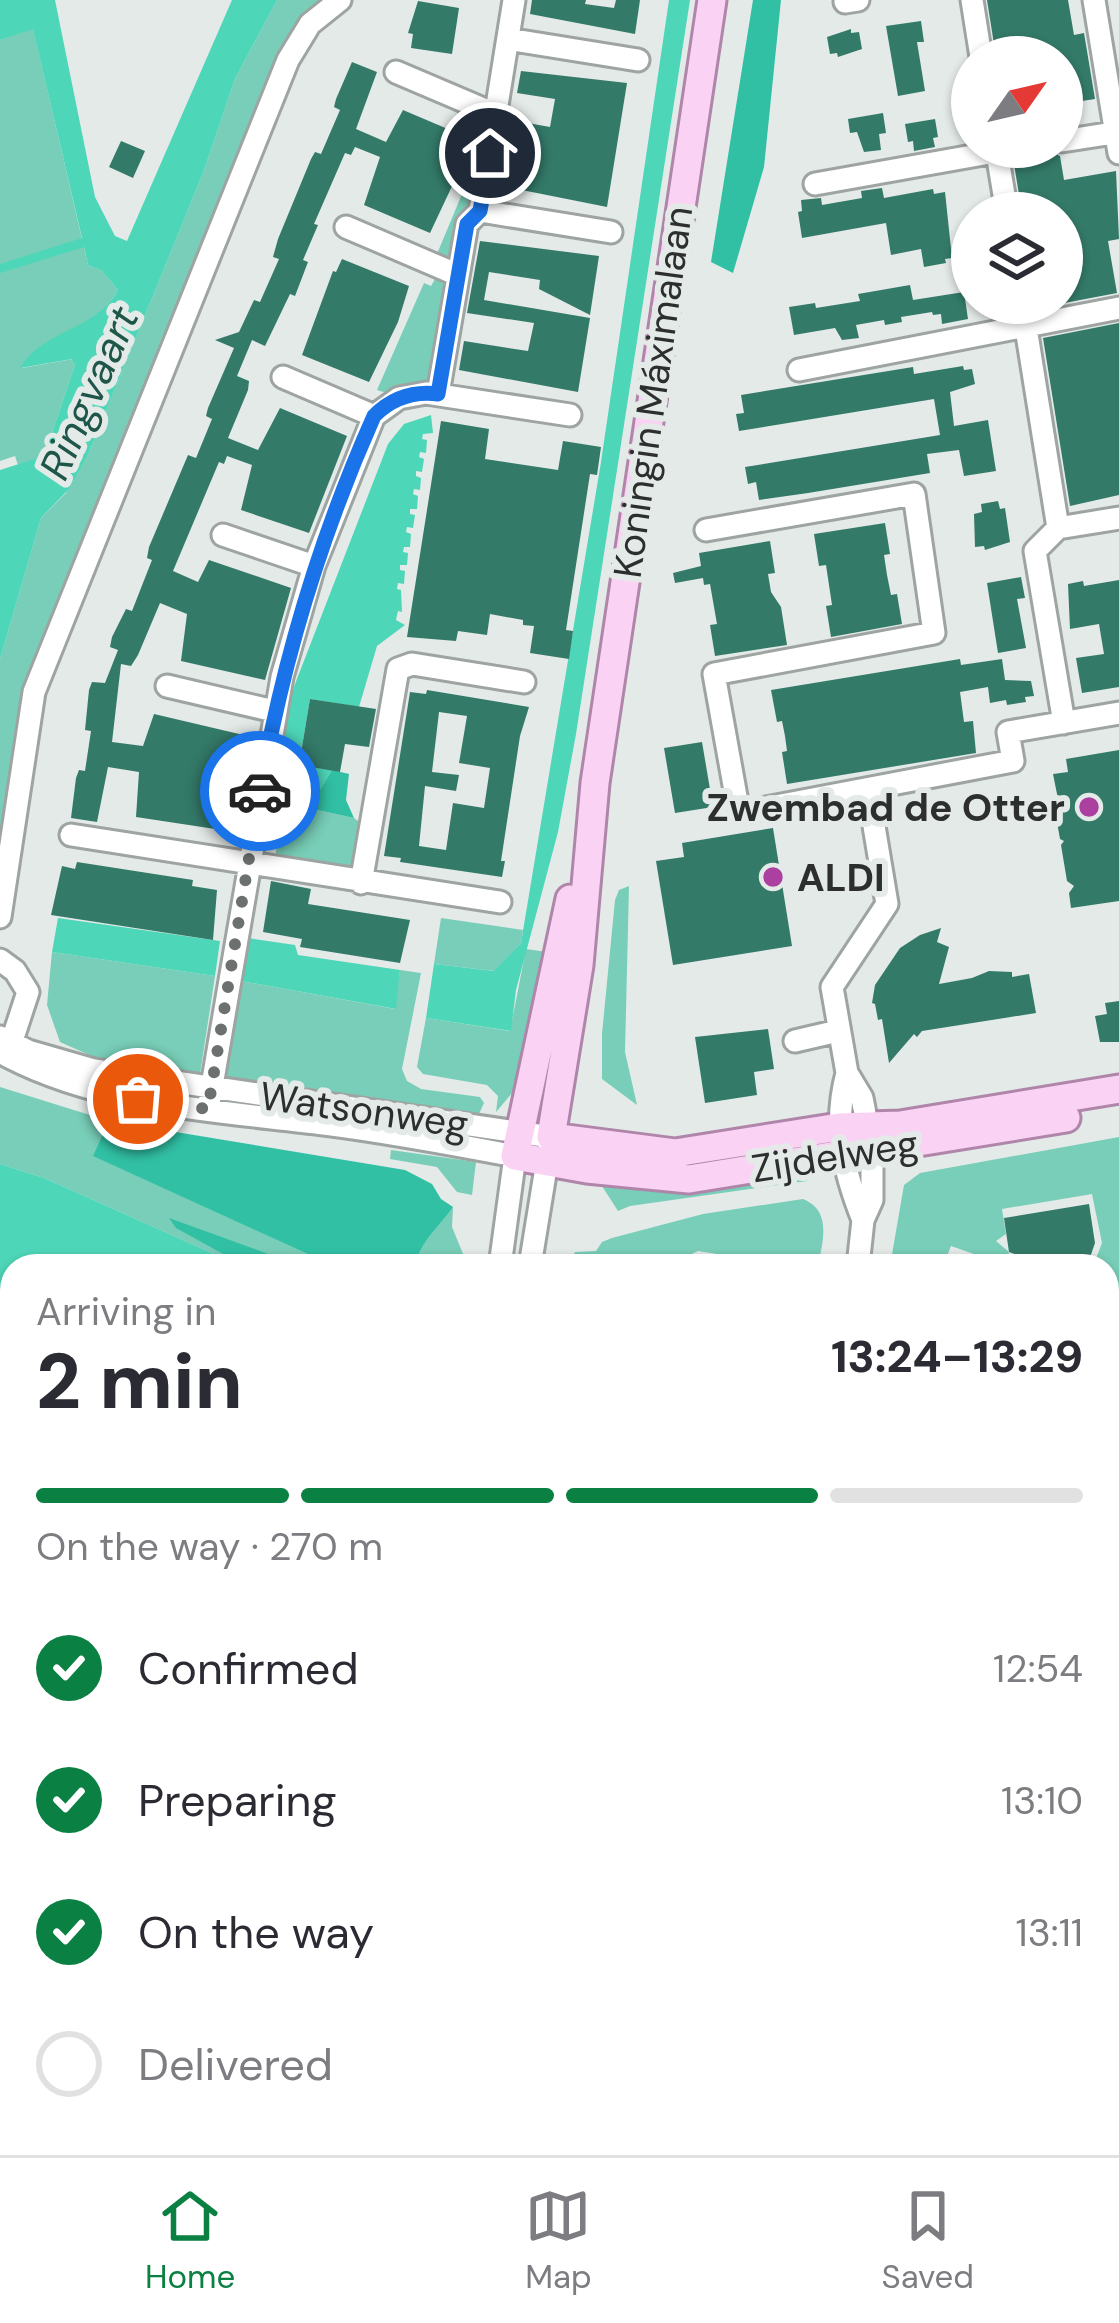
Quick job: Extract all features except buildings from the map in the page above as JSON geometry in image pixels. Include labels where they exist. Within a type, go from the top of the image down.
[{"type":"main road","name":"Koningin Máximalaan","points":[[549,1150],[579,965],[595,783],[712,0]]},
{"type":"main road","name":"Koningin Máximalaan","points":[[518,1144],[595,783]]},
{"type":"main road","name":"Zijdelweg","points":[[870,1138],[900,1124],[1119,1089]]},
{"type":"main road","name":"Zijdelweg","points":[[518,1144],[689,1179],[840,1141],[1094,1113],[1119,1101]]},
{"type":"street","points":[[0,916],[34,692],[287,60],[310,24],[340,0]]},
{"type":"street","points":[[438,394],[467,224],[480,211],[514,0]]},
{"type":"street","points":[[972,0],[978,36]]},
{"type":"street","points":[[1083,140],[1118,139],[1094,0]]},
{"type":"street","points":[[508,39],[638,60]]},
{"type":"street","points":[[396,72],[496,115]]},
{"type":"street","points":[[815,184],[951,158]]},
{"type":"street","points":[[480,211],[611,232]]},
{"type":"street","points":[[346,227],[458,275]]},
{"type":"street","points":[[1083,310],[1119,308]]},
{"type":"street","points":[[800,370],[983,324]]},
{"type":"street","points":[[1025,324],[1058,528]]},
{"type":"street","points":[[283,377],[374,416]]},
{"type":"street","points":[[209,1098],[274,711],[314,566],[374,416],[399,398],[416,393],[570,415]]},
{"type":"street","points":[[706,530],[914,494],[934,633],[714,674],[739,813],[1013,761],[1008,732],[1119,713]]},
{"type":"street","points":[[1064,723],[1035,551],[1058,528],[1119,518]]},
{"type":"street","points":[[224,535],[314,566]]},
{"type":"street","points":[[362,883],[398,669],[412,664],[524,682]]},
{"type":"street","points":[[167,686],[274,711]]},
{"type":"street","points":[[859,1254],[863,1220],[872,1200],[870,1138],[862,1097],[848,1073],[832,987],[887,904],[868,790]]},
{"type":"street","points":[[71,836],[500,902]]},
{"type":"street","points":[[0,960],[15,971],[28,992],[5,1048]]},
{"type":"street","points":[[795,1041],[838,1031]]},
{"type":"street","name":"Watsonweg","points":[[5,1048],[43,1073],[113,1093],[209,1098],[518,1144]]},
{"type":"street","points":[[848,1073],[840,1101],[840,1141],[863,1220]]},
{"type":"street","name":"Koningin Máximalaan","points":[[502,1254],[518,1144]]},
{"type":"street","name":"Koningin Máximalaan","points":[[532,1254],[549,1150]]},
{"type":"shaded area","points":[[277,0],[328,0],[197,270],[29,678],[0,870],[0,659],[41,518],[66,493],[88,455],[203,173],[235,79]]},
{"type":"shaded area","points":[[753,0],[781,0],[764,167],[733,273],[711,262]]},
{"type":"shaded area","points":[[33,28],[88,265],[102,271],[118,290],[97,314],[46,345],[22,368],[73,359],[75,365],[44,456],[18,465],[15,456],[0,461],[0,40]]},
{"type":"shaded area","points":[[462,194],[476,196],[452,260],[437,254]]},
{"type":"shaded area","points":[[438,274],[449,279],[434,374],[408,391],[377,390],[424,283],[431,286]]},
{"type":"shaded area","points":[[332,770],[349,774],[346,800],[354,818],[308,808]]},
{"type":"shaded area","points":[[308,808],[354,818],[365,826],[357,869],[275,858],[282,815],[290,817]]},
{"type":"shaded area","points":[[629,886],[625,1052],[637,1105],[602,1079],[615,900],[619,890]]},
{"type":"shaded area","points":[[441,918],[523,930],[521,943],[495,971],[434,964]]},
{"type":"shaded area","points":[[526,949],[547,952],[512,1093],[496,1112],[498,1096],[487,1085],[423,1074],[417,1067],[426,1018],[510,1031]]},
{"type":"shaded area","points":[[52,952],[215,976],[200,1074],[96,1058],[60,1042],[47,1005]]},
{"type":"shaded area","points":[[400,970],[421,973],[402,1069],[407,1081],[421,1089],[480,1097],[484,1103],[478,1116],[371,1107],[226,1081],[241,981],[395,1009]]},
{"type":"shaded area","points":[[0,1087],[109,1121],[94,1156],[308,1254],[214,1254],[44,1178],[0,1164]]},
{"type":"shaded area","points":[[109,1121],[405,1170],[432,1184],[453,1207],[420,1254],[308,1254],[93,1156]]},
{"type":"shaded area","points":[[1119,1137],[1119,1254],[1098,1254],[1102,1243],[1092,1194],[1002,1209],[1006,1234],[996,1241],[1008,1254],[974,1254],[951,1246],[948,1254],[892,1254],[904,1185],[920,1173]]},
{"type":"shaded area","points":[[391,1150],[476,1162],[472,1195],[457,1192],[437,1167],[390,1159]]},
{"type":"shaded area","points":[[806,1174],[807,1181],[618,1211],[595,1175],[696,1190]]},
{"type":"shaded area","points":[[803,1199],[822,1219],[820,1254],[574,1254],[596,1251],[612,1238],[703,1214]]},
{"type":"shaded area","points":[[453,1207],[452,1227],[463,1254],[420,1254]]},
{"type":"shaded area","points":[[169,1218],[268,1254],[223,1254],[176,1228]]},
{"type":"water","name":"Ringvaart","points":[[0,0],[55,0],[95,197],[115,236],[127,241],[232,0],[277,0],[235,79],[203,173],[88,455],[69,489],[41,518],[0,659],[0,470],[44,456],[75,365],[72,359],[20,368],[42,345],[97,314],[118,290],[102,271],[88,265],[84,247],[0,273],[0,264],[82,238],[33,29],[0,40]]},
{"type":"water","points":[[669,0],[690,0],[576,734],[558,832],[516,990],[511,1031],[426,1018],[434,964],[494,971],[521,943],[601,462]]},
{"type":"water","points":[[431,415],[433,433],[423,434],[426,453],[420,452],[422,472],[416,471],[421,478],[420,490],[414,489],[413,494],[418,496],[417,509],[410,509],[415,515],[413,528],[407,527],[406,532],[411,534],[410,547],[403,552],[408,553],[407,565],[400,565],[405,571],[404,584],[398,583],[397,589],[401,590],[402,612],[398,611],[396,620],[405,625],[377,646],[359,707],[310,699],[299,765],[332,770],[304,810],[287,816],[269,798],[284,714],[388,444],[404,424]]},
{"type":"water","points":[[58,918],[220,941],[215,976],[52,952]]},
{"type":"water","points":[[248,938],[295,945],[298,955],[400,970],[396,1009],[241,981]]},
{"type":"water","points":[[0,1164],[44,1178],[214,1254],[0,1254]]},
{"type":"way so far","points":[[138,1099],[208,1109],[260,791]]},
{"type":"place","name":"Zwembad de Otter","points":[[1089,807]]},
{"type":"place","name":"ALDI","points":[[773,877]]},
{"type":"route","points":[[260,791],[274,711],[306,593],[353,462],[374,416],[385,405],[416,393],[438,394],[467,224],[480,211],[490,153]]}]
